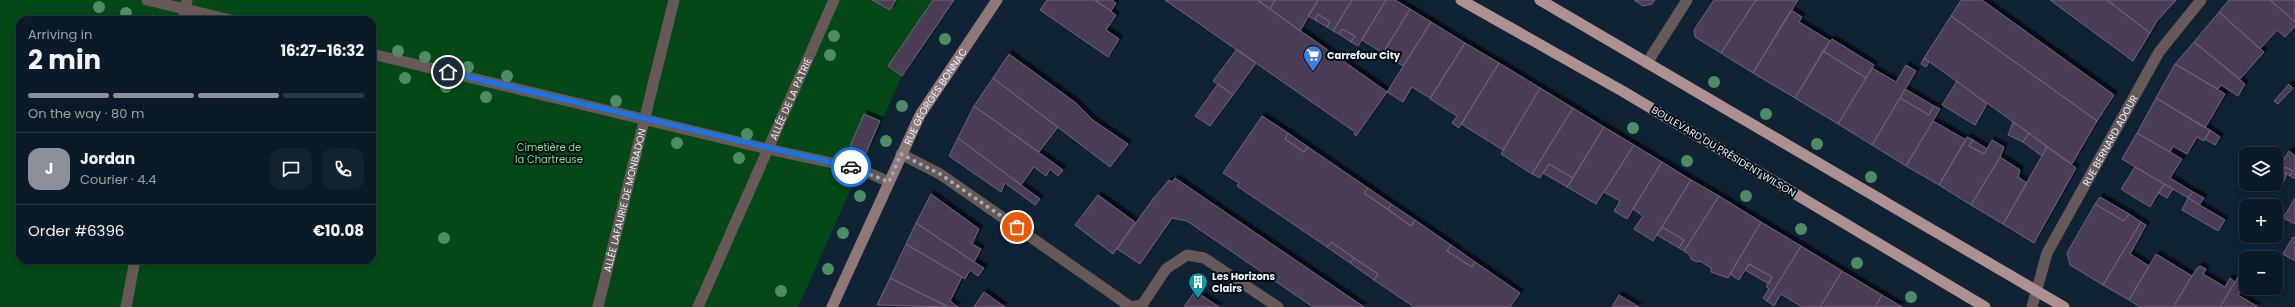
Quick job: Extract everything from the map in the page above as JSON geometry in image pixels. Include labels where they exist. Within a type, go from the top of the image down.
[{"type":"main road","name":"RUE GEORGES BONNAC","points":[[832,307],[920,115],[997,0]]},
{"type":"main road","name":"BOULEVARD DU PRÉSIDENT WILSON","points":[[1461,0],[1624,92],[1985,307]]},
{"type":"main road","points":[[1540,0],[2064,307]]},
{"type":"street","points":[[147,0],[213,16]]},
{"type":"street","name":"ALLÉE LAFAURIE DE MONBADON","points":[[598,307],[674,0]]},
{"type":"street","name":"ALLÉE DE LA PATRIE","points":[[698,307],[834,0]]},
{"type":"street","points":[[1647,63],[1687,0]]},
{"type":"street","name":"RUE BERNARD ADOUR","points":[[2037,290],[2046,253],[2156,58],[2202,0]]},
{"type":"street","points":[[376,55],[768,149],[860,169],[889,182]]},
{"type":"street","points":[[901,154],[940,174],[1131,307],[1142,305],[1166,269],[1187,255],[1204,258],[1278,307]]},
{"type":"street","points":[[126,307],[134,264]]},
{"type":"street","points":[[2032,307],[2037,290]]},
{"type":"green space","name":"Cimetière de la Chartreuse","points":[[0,0],[954,0],[902,76],[798,307],[0,307]]},
{"type":"building","points":[[872,0],[896,0],[890,10]]},
{"type":"building","points":[[933,0],[954,0],[902,76],[888,66]]},
{"type":"building","points":[[1047,0],[1095,0],[1116,15],[1106,30],[1119,39],[1108,57],[1040,10]]},
{"type":"building","points":[[1095,0],[1112,0],[1116,3],[1111,11]]},
{"type":"building","name":"Carrefour City","points":[[1165,0],[1257,0],[1387,92],[1356,136],[1354,134],[1355,132]]},
{"type":"building","points":[[1258,0],[1275,0],[1270,9]]},
{"type":"building","points":[[1275,0],[1318,0],[1300,31],[1270,9]]},
{"type":"building","points":[[1318,0],[1352,0],[1333,31],[1327,27],[1330,22],[1318,14],[1315,20],[1308,16]]},
{"type":"building","points":[[1352,0],[1386,0],[1358,46],[1351,42],[1355,36],[1342,29],[1339,34],[1333,31]]},
{"type":"building","points":[[1386,0],[1395,0],[1410,9],[1383,53],[1362,40]]},
{"type":"building","points":[[1634,0],[1655,0],[1652,4],[1643,6]]},
{"type":"building","points":[[1714,0],[1756,0],[1721,53],[1695,37],[1694,30]]},
{"type":"building","points":[[1756,0],[1798,0],[1753,73],[1721,53]]},
{"type":"building","points":[[1961,0],[1982,0],[2114,95],[2097,121],[1951,16]]},
{"type":"building","points":[[2050,0],[2107,0],[2150,33],[2133,61]]},
{"type":"building","points":[[2107,0],[2176,0],[2157,21],[2150,33]]},
{"type":"building","points":[[2229,0],[2270,0],[2295,22],[2295,26],[2285,37],[2277,30],[2260,49],[2219,12]]},
{"type":"building","points":[[2270,0],[2295,0],[2295,22],[2283,11]]},
{"type":"building","points":[[1410,9],[1431,22],[1403,66],[1383,53]]},
{"type":"building","points":[[1791,10],[1802,17],[1799,22],[1830,41],[1795,98],[1753,73]]},
{"type":"building","points":[[2219,12],[2264,52],[2240,79],[2194,42]]},
{"type":"building","points":[[1318,14],[1330,22],[1327,27],[1315,20]]},
{"type":"building","points":[[1951,16],[2097,121],[2072,164],[1924,58]]},
{"type":"building","points":[[1431,22],[1465,43],[1430,98],[1412,87],[1403,102],[1387,92]]},
{"type":"building","points":[[1342,29],[1355,36],[1351,42],[1339,34]]},
{"type":"building","points":[[1832,39],[1874,65],[1866,78],[1823,51]]},
{"type":"building","points":[[2194,42],[2245,84],[2238,96],[2221,85],[2218,89],[2175,64]]},
{"type":"building","points":[[1465,43],[1499,63],[1459,128],[1452,123],[1457,116],[1430,99]]},
{"type":"building","points":[[1237,49],[1256,63],[1233,95],[1213,81]]},
{"type":"building","points":[[1823,51],[1866,78],[1838,124],[1795,98]]},
{"type":"building","points":[[1009,54],[1076,103],[1094,121],[1128,144],[1110,167],[993,78]]},
{"type":"building","points":[[1924,58],[1929,62],[1926,67],[1921,64]]},
{"type":"building","points":[[1499,63],[1540,88],[1503,150],[1461,124]]},
{"type":"building","points":[[2175,64],[2225,94],[2205,128],[2156,98]]},
{"type":"building","points":[[1906,65],[1916,71],[1872,145],[1838,124],[1872,68],[1896,82]]},
{"type":"building","points":[[993,78],[1058,127],[1039,152],[974,106]]},
{"type":"building","points":[[1957,81],[1987,104],[1975,125],[1942,105]]},
{"type":"building","points":[[1218,84],[1233,95],[1210,126],[1195,116]]},
{"type":"building","points":[[2289,84],[2293,88],[2278,104],[2274,101]]},
{"type":"building","points":[[1540,88],[1573,108],[1532,174],[1501,154]]},
{"type":"building","points":[[1905,89],[1934,106],[1929,115],[1900,98]]},
{"type":"building","points":[[1900,98],[1929,115],[1934,106],[1940,109],[1906,166],[1872,145]]},
{"type":"building","points":[[2156,98],[2210,130],[2204,141],[2197,137],[2187,154],[2173,146],[2170,152],[2137,133]]},
{"type":"building","points":[[974,106],[1063,170],[1058,176],[1050,169],[1046,176],[1034,167],[1021,185],[958,138]]},
{"type":"building","points":[[1573,108],[1604,127],[1573,178],[1549,164],[1540,178],[1532,174]]},
{"type":"building","points":[[864,114],[880,121],[866,153],[850,146]]},
{"type":"building","points":[[1262,116],[1288,133],[1285,139],[1304,152],[1308,147],[1368,188],[1364,193],[1411,226],[1415,220],[1451,245],[1447,251],[1472,267],[1475,262],[1520,293],[1510,307],[1414,307],[1374,280],[1378,274],[1331,242],[1327,247],[1237,186],[1239,183],[1223,173]]},
{"type":"building","points":[[1933,121],[1966,140],[1939,185],[1906,166]]},
{"type":"building","points":[[2013,122],[2029,133],[2023,142],[2008,135]]},
{"type":"building","points":[[1604,127],[1634,145],[1596,204],[1567,187]]},
{"type":"building","points":[[2210,130],[2220,137],[2215,145],[2205,139]]},
{"type":"building","points":[[1288,133],[1308,147],[1304,152],[1285,139]]},
{"type":"building","points":[[2029,133],[2047,147],[2042,156],[2023,142]]},
{"type":"building","points":[[2137,133],[2182,159],[2170,178],[2193,192],[2188,198],[2122,159]]},
{"type":"building","points":[[1967,137],[1973,140],[1969,146],[1984,154],[1992,140],[2004,147],[2000,157],[1971,205],[1939,185]]},
{"type":"building","points":[[958,138],[1040,199],[1035,205],[1005,183],[1001,192],[949,156]]},
{"type":"building","points":[[1973,140],[1987,149],[1984,154],[1969,146]]},
{"type":"building","points":[[1634,145],[1662,162],[1627,219],[1614,211],[1620,201],[1604,192]]},
{"type":"building","points":[[2047,147],[2076,168],[2034,243],[2003,224]]},
{"type":"building","points":[[2289,151],[2295,156],[2295,179],[2290,176],[2293,171],[2285,167],[2283,170],[2283,161]]},
{"type":"building","points":[[2000,157],[2020,170],[2018,177],[2027,183],[2003,224],[1971,205]]},
{"type":"building","points":[[1662,162],[1691,180],[1653,241],[1634,229],[1643,216],[1633,209]]},
{"type":"building","points":[[1549,164],[1573,178],[1567,187],[1543,173]]},
{"type":"building","points":[[2135,167],[2164,184],[2150,207],[2121,189]]},
{"type":"building","points":[[2285,167],[2293,171],[2290,176],[2283,172]]},
{"type":"building","points":[[2283,172],[2287,174],[2283,181]]},
{"type":"building","points":[[1175,178],[1364,307],[1313,307],[1187,221],[1172,218],[1140,264],[1117,249],[1153,199],[1169,180],[1172,182]]},
{"type":"building","points":[[1691,180],[1719,196],[1684,251],[1679,248],[1684,240],[1662,227]]},
{"type":"building","points":[[2164,184],[2173,189],[2167,198],[2159,193]]},
{"type":"building","points":[[1368,188],[1391,204],[1388,209],[1364,193]]},
{"type":"building","points":[[2193,192],[2204,198],[2199,205],[2188,198]]},
{"type":"building","points":[[931,194],[979,229],[972,244],[981,249],[974,262],[916,223]]},
{"type":"building","points":[[1098,195],[1135,222],[1113,254],[1075,225]]},
{"type":"building","points":[[1719,196],[1761,222],[1728,278],[1711,272],[1711,268],[1700,261],[1697,262],[1691,259],[1690,255],[1684,251]]},
{"type":"building","points":[[2100,197],[2129,214],[2124,221],[2095,204]]},
{"type":"building","points":[[2188,198],[2225,220],[2218,231],[2182,210]]},
{"type":"building","points":[[2295,198],[2295,224],[2283,218]]},
{"type":"building","points":[[1391,204],[1415,220],[1411,226],[1388,209]]},
{"type":"building","points":[[2095,204],[2124,221],[2129,214],[2141,222],[2103,285],[2070,265],[2067,253]]},
{"type":"building","points":[[1761,222],[1801,246],[1767,301],[1763,298],[1769,289],[1766,287],[1772,277],[1749,264],[1739,280],[1730,274]]},
{"type":"building","points":[[2141,222],[2146,225],[2130,254],[2149,266],[2129,300],[2103,285]]},
{"type":"building","points":[[916,223],[984,268],[978,276],[970,270],[965,279],[906,244]]},
{"type":"building","points":[[1662,227],[1684,240],[1679,248],[1657,235]]},
{"type":"building","points":[[2293,237],[2295,238],[2295,261],[2283,254]]},
{"type":"building","points":[[1331,242],[1354,258],[1350,263],[1327,247]]},
{"type":"building","points":[[906,244],[962,277],[950,301],[958,307],[949,307],[890,278]]},
{"type":"building","points":[[1451,245],[1475,262],[1472,267],[1447,251]]},
{"type":"building","points":[[1801,246],[1842,271],[1820,307],[1802,307],[1781,294],[1774,306],[1767,301]]},
{"type":"building","points":[[2156,254],[2192,276],[2173,307],[2140,307],[2129,300]]},
{"type":"building","points":[[1354,258],[1378,274],[1374,280],[1350,263]]},
{"type":"building","points":[[1749,264],[1772,277],[1769,284],[1745,270]]},
{"type":"building","points":[[2200,266],[2206,269],[2203,274],[2225,287],[2230,278],[2235,282],[2220,307],[2173,307],[2197,268]]},
{"type":"building","points":[[1842,271],[1882,295],[1875,307],[1820,307]]},
{"type":"building","points":[[2238,277],[2238,295],[2258,307],[2220,307]]},
{"type":"building","points":[[890,278],[938,302],[949,307],[877,305]]},
{"type":"building","name":"Les Horizons Clairs","points":[[1195,291],[1219,307],[1184,307]]},
{"type":"building","points":[[984,292],[1005,307],[974,307]]},
{"type":"building","points":[[1619,295],[1639,307],[1612,307]]},
{"type":"building","points":[[1882,295],[1902,307],[1875,307]]},
{"type":"way so far","points":[[851,167],[860,169],[889,182],[901,154],[940,174],[1017,227]]},
{"type":"place","name":"Carrefour City","points":[[1313,72]]},
{"type":"place","name":"Les Horizons Clairs","points":[[1198,299]]},
{"type":"route","points":[[448,72],[768,149],[851,167]]}]
